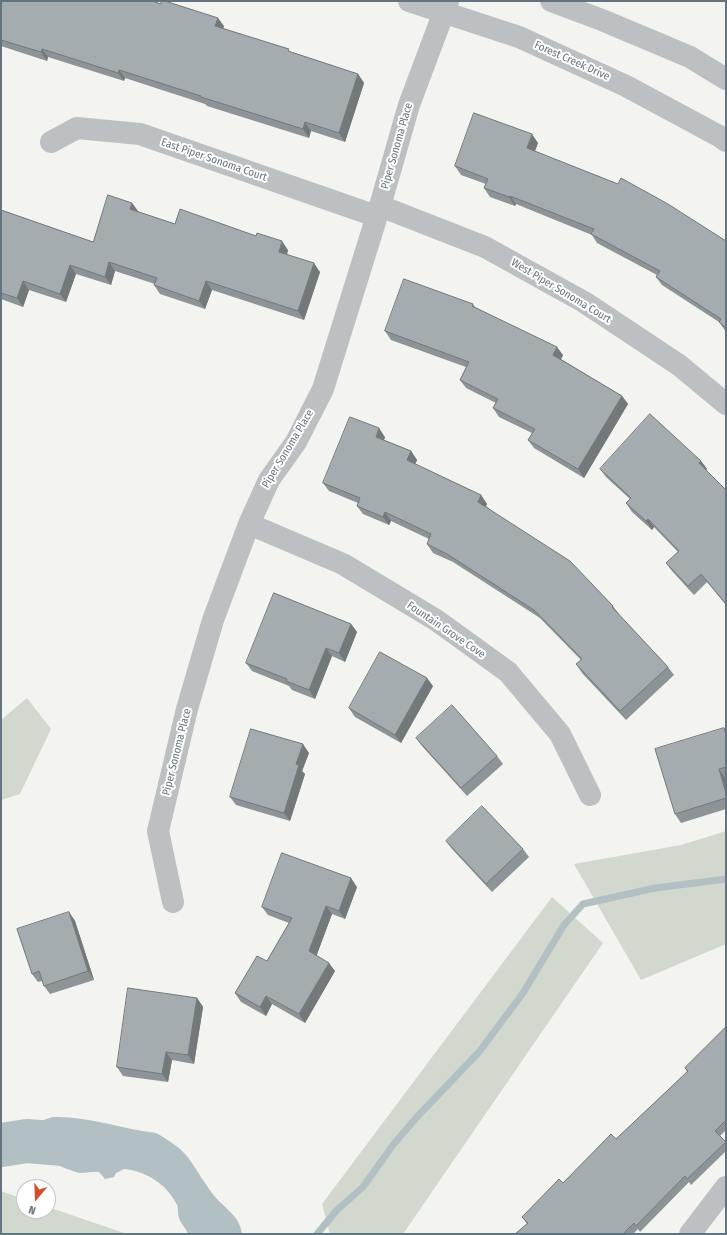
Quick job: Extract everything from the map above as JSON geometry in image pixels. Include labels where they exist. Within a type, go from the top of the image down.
[{"type":"street","name":"Forest Creek Drive","points":[[408,1],[446,7],[518,37],[626,86],[726,141]]},
{"type":"street","points":[[550,1],[602,20],[690,57],[726,79]]},
{"type":"street","name":"Piper Sonoma Place","points":[[173,902],[158,831],[187,709],[213,620],[249,524],[268,480],[296,442],[323,389],[378,211],[409,104],[446,7]]},
{"type":"street","name":"East Piper Sonoma Court","points":[[51,142],[77,128],[140,134],[378,211]]},
{"type":"street","name":"West Piper Sonoma Court","points":[[378,211],[486,247],[584,302],[679,365],[726,404]]},
{"type":"street","name":"Fountain Grove Cove","points":[[249,524],[343,564],[436,620],[508,672],[560,734],[590,796]]},
{"type":"street","points":[[690,1234],[726,1187]]},
{"type":"shaded area","points":[[27,698],[51,729],[20,794],[1,800],[1,720]]},
{"type":"shaded area","points":[[726,831],[726,944],[641,980],[574,864],[681,845]]},
{"type":"shaded area","points":[[552,897],[603,943],[403,1234],[330,1234],[322,1204]]},
{"type":"shaded area","points":[[53,1117],[66,1117],[92,1121],[156,1133],[176,1146],[186,1155],[212,1193],[236,1218],[242,1234],[188,1234],[178,1216],[178,1208],[172,1196],[161,1184],[140,1172],[124,1169],[116,1173],[114,1177],[105,1179],[99,1172],[76,1172],[39,1156],[30,1149],[27,1133],[38,1123]]},
{"type":"shaded area","points":[[1,1191],[16,1196],[16,1219],[56,1219],[56,1210],[127,1234],[1,1234]]},
{"type":"building","points":[[1,1],[152,1],[161,4],[161,1],[165,1],[218,18],[215,26],[289,49],[288,51],[358,74],[339,133],[305,122],[303,129],[119,70],[118,73],[42,49],[41,52],[1,40]]},
{"type":"building","points":[[474,113],[532,134],[527,148],[618,184],[621,178],[668,204],[726,241],[726,328],[719,322],[721,319],[656,277],[660,271],[591,234],[594,229],[510,196],[509,197],[484,188],[488,179],[455,166]]},
{"type":"building","points":[[108,195],[132,203],[130,209],[175,224],[180,209],[256,236],[257,233],[282,241],[279,252],[314,263],[298,311],[206,281],[199,301],[154,285],[157,278],[109,262],[105,277],[70,265],[60,294],[23,281],[17,298],[1,293],[1,210],[93,242]]},
{"type":"building","points":[[404,279],[473,304],[472,306],[557,347],[553,355],[622,396],[578,469],[528,440],[535,429],[493,408],[498,399],[460,380],[469,362],[385,331]]},
{"type":"building","points":[[650,414],[701,461],[699,463],[726,490],[726,604],[701,574],[688,586],[666,563],[679,551],[648,519],[646,521],[626,503],[631,498],[600,469]]},
{"type":"building","points":[[350,417],[379,428],[376,437],[411,451],[407,460],[481,495],[478,502],[570,561],[668,667],[620,711],[576,664],[582,659],[534,610],[447,554],[427,544],[431,534],[385,512],[383,517],[357,506],[360,498],[323,483]]},
{"type":"building","points":[[274,593],[351,624],[339,653],[326,648],[309,690],[286,681],[287,679],[246,663]]},
{"type":"building","points":[[380,652],[427,678],[395,735],[349,708]]},
{"type":"building","points":[[452,705],[497,756],[461,788],[416,738]]},
{"type":"building","points":[[724,728],[726,735],[726,767],[719,769],[726,798],[675,814],[655,749]]},
{"type":"building","points":[[251,729],[303,744],[296,764],[299,765],[284,813],[230,797]]},
{"type":"building","points":[[482,806],[523,849],[486,884],[446,841]]},
{"type":"building","points":[[282,853],[351,878],[339,911],[326,906],[309,951],[329,963],[299,1014],[266,996],[260,1007],[235,993],[257,956],[267,961],[292,918],[262,907]]},
{"type":"building","points":[[69,912],[88,971],[44,986],[39,971],[32,974],[17,929]]},
{"type":"building","points":[[128,988],[197,998],[188,1055],[166,1052],[162,1074],[117,1067]]},
{"type":"building","points":[[726,1027],[726,1120],[715,1131],[726,1142],[687,1179],[685,1176],[636,1226],[634,1223],[623,1234],[515,1234],[528,1223],[522,1217],[559,1179],[563,1183],[611,1134],[616,1139],[688,1071],[685,1068]]},
{"type":"waterway","points":[[317,1234],[337,1210],[363,1187],[393,1145],[416,1118],[479,1052],[523,993],[564,925],[583,904],[655,888],[726,879]]},
{"type":"waterway","points":[[1,1145],[27,1141],[88,1146]]}]
